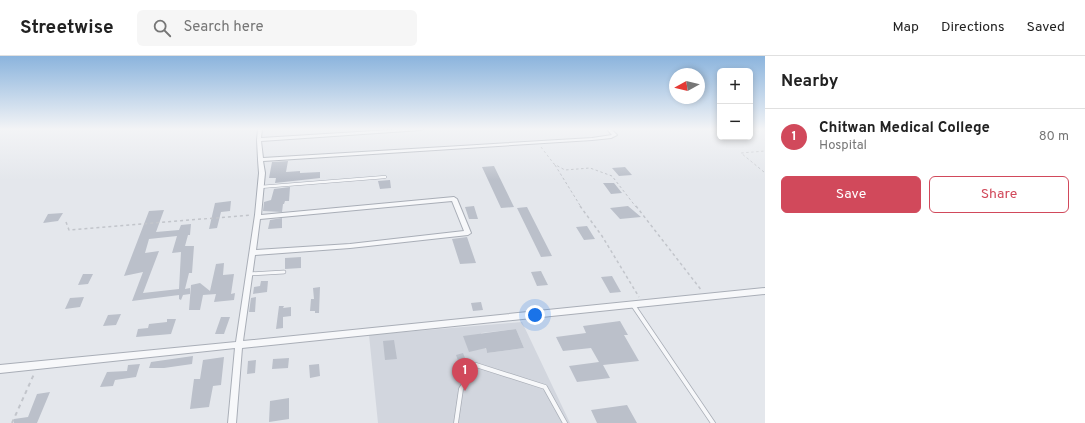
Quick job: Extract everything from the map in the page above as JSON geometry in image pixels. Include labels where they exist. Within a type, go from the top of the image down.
[{"type":"street","points":[[232,423],[239,344],[258,216],[260,187],[259,146]]},
{"type":"street","points":[[260,160],[479,146]]},
{"type":"street","points":[[252,253],[350,246],[468,233],[454,199],[258,216]]},
{"type":"street","points":[[0,369],[633,305],[765,290]]},
{"type":"lane","points":[[260,187],[385,177]]},
{"type":"lane","points":[[249,274],[284,272]]},
{"type":"lane","points":[[633,305],[713,423]]},
{"type":"lane","points":[[456,423],[461,389],[476,365],[545,388],[565,423]]},
{"type":"path","points":[[541,146],[554,164],[580,206],[602,236],[642,304]]},
{"type":"path","points":[[765,151],[741,153],[765,172]]},
{"type":"path","points":[[554,164],[565,170],[590,168],[612,176],[707,297]]},
{"type":"path","points":[[66,222],[69,230],[258,216]]},
{"type":"path","points":[[12,423],[38,365]]},
{"type":"shaded area","points":[[522,322],[570,423],[378,423],[369,335]],"holes":[[[516,329],[524,348],[487,353],[481,333]]]},
{"type":"building","points":[[288,161],[286,172],[320,172],[320,178],[275,183],[276,178],[269,178],[272,162]]},
{"type":"building","points":[[494,166],[514,207],[501,208],[482,167]]},
{"type":"building","points":[[625,167],[632,175],[619,176],[612,168]]},
{"type":"building","points":[[390,180],[391,188],[380,189],[378,181]]},
{"type":"building","points":[[603,183],[614,183],[622,193],[611,194]]},
{"type":"building","points":[[290,187],[289,201],[285,201],[283,204],[282,212],[263,211],[264,202],[271,200],[274,189]]},
{"type":"building","points":[[231,201],[230,211],[221,212],[217,228],[209,229],[215,203]]},
{"type":"building","points":[[474,206],[478,219],[469,219],[465,207]]},
{"type":"building","points":[[628,206],[641,217],[620,219],[610,208]]},
{"type":"building","points":[[527,207],[552,256],[541,257],[517,208]]},
{"type":"building","points":[[164,210],[156,232],[179,230],[181,225],[191,224],[190,235],[188,235],[185,246],[194,246],[192,273],[189,273],[185,289],[190,288],[190,294],[183,295],[181,300],[179,299],[179,295],[132,301],[143,272],[124,276],[149,211]],"holes":[[[177,236],[172,253],[181,252],[179,289],[143,293],[159,251],[145,253],[149,239]]]},
{"type":"building","points":[[63,213],[58,221],[43,223],[48,214]]},
{"type":"building","points":[[282,218],[282,228],[268,229],[270,220]]},
{"type":"building","points":[[587,226],[595,239],[584,240],[576,227]]},
{"type":"building","points":[[467,237],[476,263],[460,264],[452,239]]},
{"type":"building","points":[[301,257],[301,268],[285,269],[285,258]]},
{"type":"building","points":[[224,263],[223,275],[234,274],[231,294],[235,293],[234,300],[214,302],[216,294],[203,295],[200,310],[189,310],[191,285],[200,283],[210,291],[216,264]]},
{"type":"building","points":[[541,271],[548,285],[537,286],[531,272]]},
{"type":"building","points":[[83,274],[93,274],[88,284],[78,285]]},
{"type":"building","points":[[612,276],[621,292],[610,293],[601,277]]},
{"type":"building","points":[[261,281],[268,281],[267,292],[253,294],[254,287],[260,286]]},
{"type":"building","points":[[320,287],[319,313],[315,313],[315,311],[310,311],[311,299],[314,299],[313,288]]},
{"type":"building","points":[[84,297],[80,307],[65,309],[70,298]]},
{"type":"building","points":[[256,297],[255,312],[249,312],[251,298]]},
{"type":"building","points":[[481,302],[483,310],[473,311],[471,303]]},
{"type":"building","points":[[279,306],[284,306],[283,308],[291,307],[291,316],[283,317],[283,328],[276,329]]},
{"type":"building","points":[[121,314],[116,325],[103,326],[108,315]]},
{"type":"building","points":[[221,317],[230,317],[224,334],[215,334]]},
{"type":"building","points":[[167,319],[176,319],[171,334],[136,337],[138,329],[148,328],[149,324],[167,322]]},
{"type":"building","points":[[620,321],[628,335],[624,335],[639,361],[603,365],[610,378],[577,382],[569,366],[599,362],[591,348],[563,351],[556,337],[586,333],[583,326]]},
{"type":"building","points":[[516,329],[524,348],[487,353],[486,348],[469,352],[463,336]]},
{"type":"building","points":[[394,340],[397,359],[385,360],[383,341]]},
{"type":"building","points":[[463,353],[468,365],[460,366],[456,355]]},
{"type":"building","points":[[193,356],[192,364],[164,368],[149,368],[151,362]]},
{"type":"building","points":[[224,357],[221,385],[213,386],[209,407],[190,409],[194,379],[200,379],[203,360]]},
{"type":"building","points":[[289,358],[288,368],[272,369],[273,359]]},
{"type":"building","points":[[256,360],[255,373],[247,374],[248,361]]},
{"type":"building","points":[[140,364],[136,377],[115,380],[113,386],[100,387],[107,372],[127,371],[128,365]]},
{"type":"building","points":[[319,364],[320,376],[310,378],[309,365]]},
{"type":"building","points":[[50,392],[37,423],[14,423],[14,419],[28,417],[37,394]]},
{"type":"building","points":[[289,398],[289,419],[269,422],[270,401]]},
{"type":"building","points":[[627,405],[637,423],[597,423],[591,410]]},
{"type":"place","name":"Chitwan Medical College","points":[[465,391]]}]
